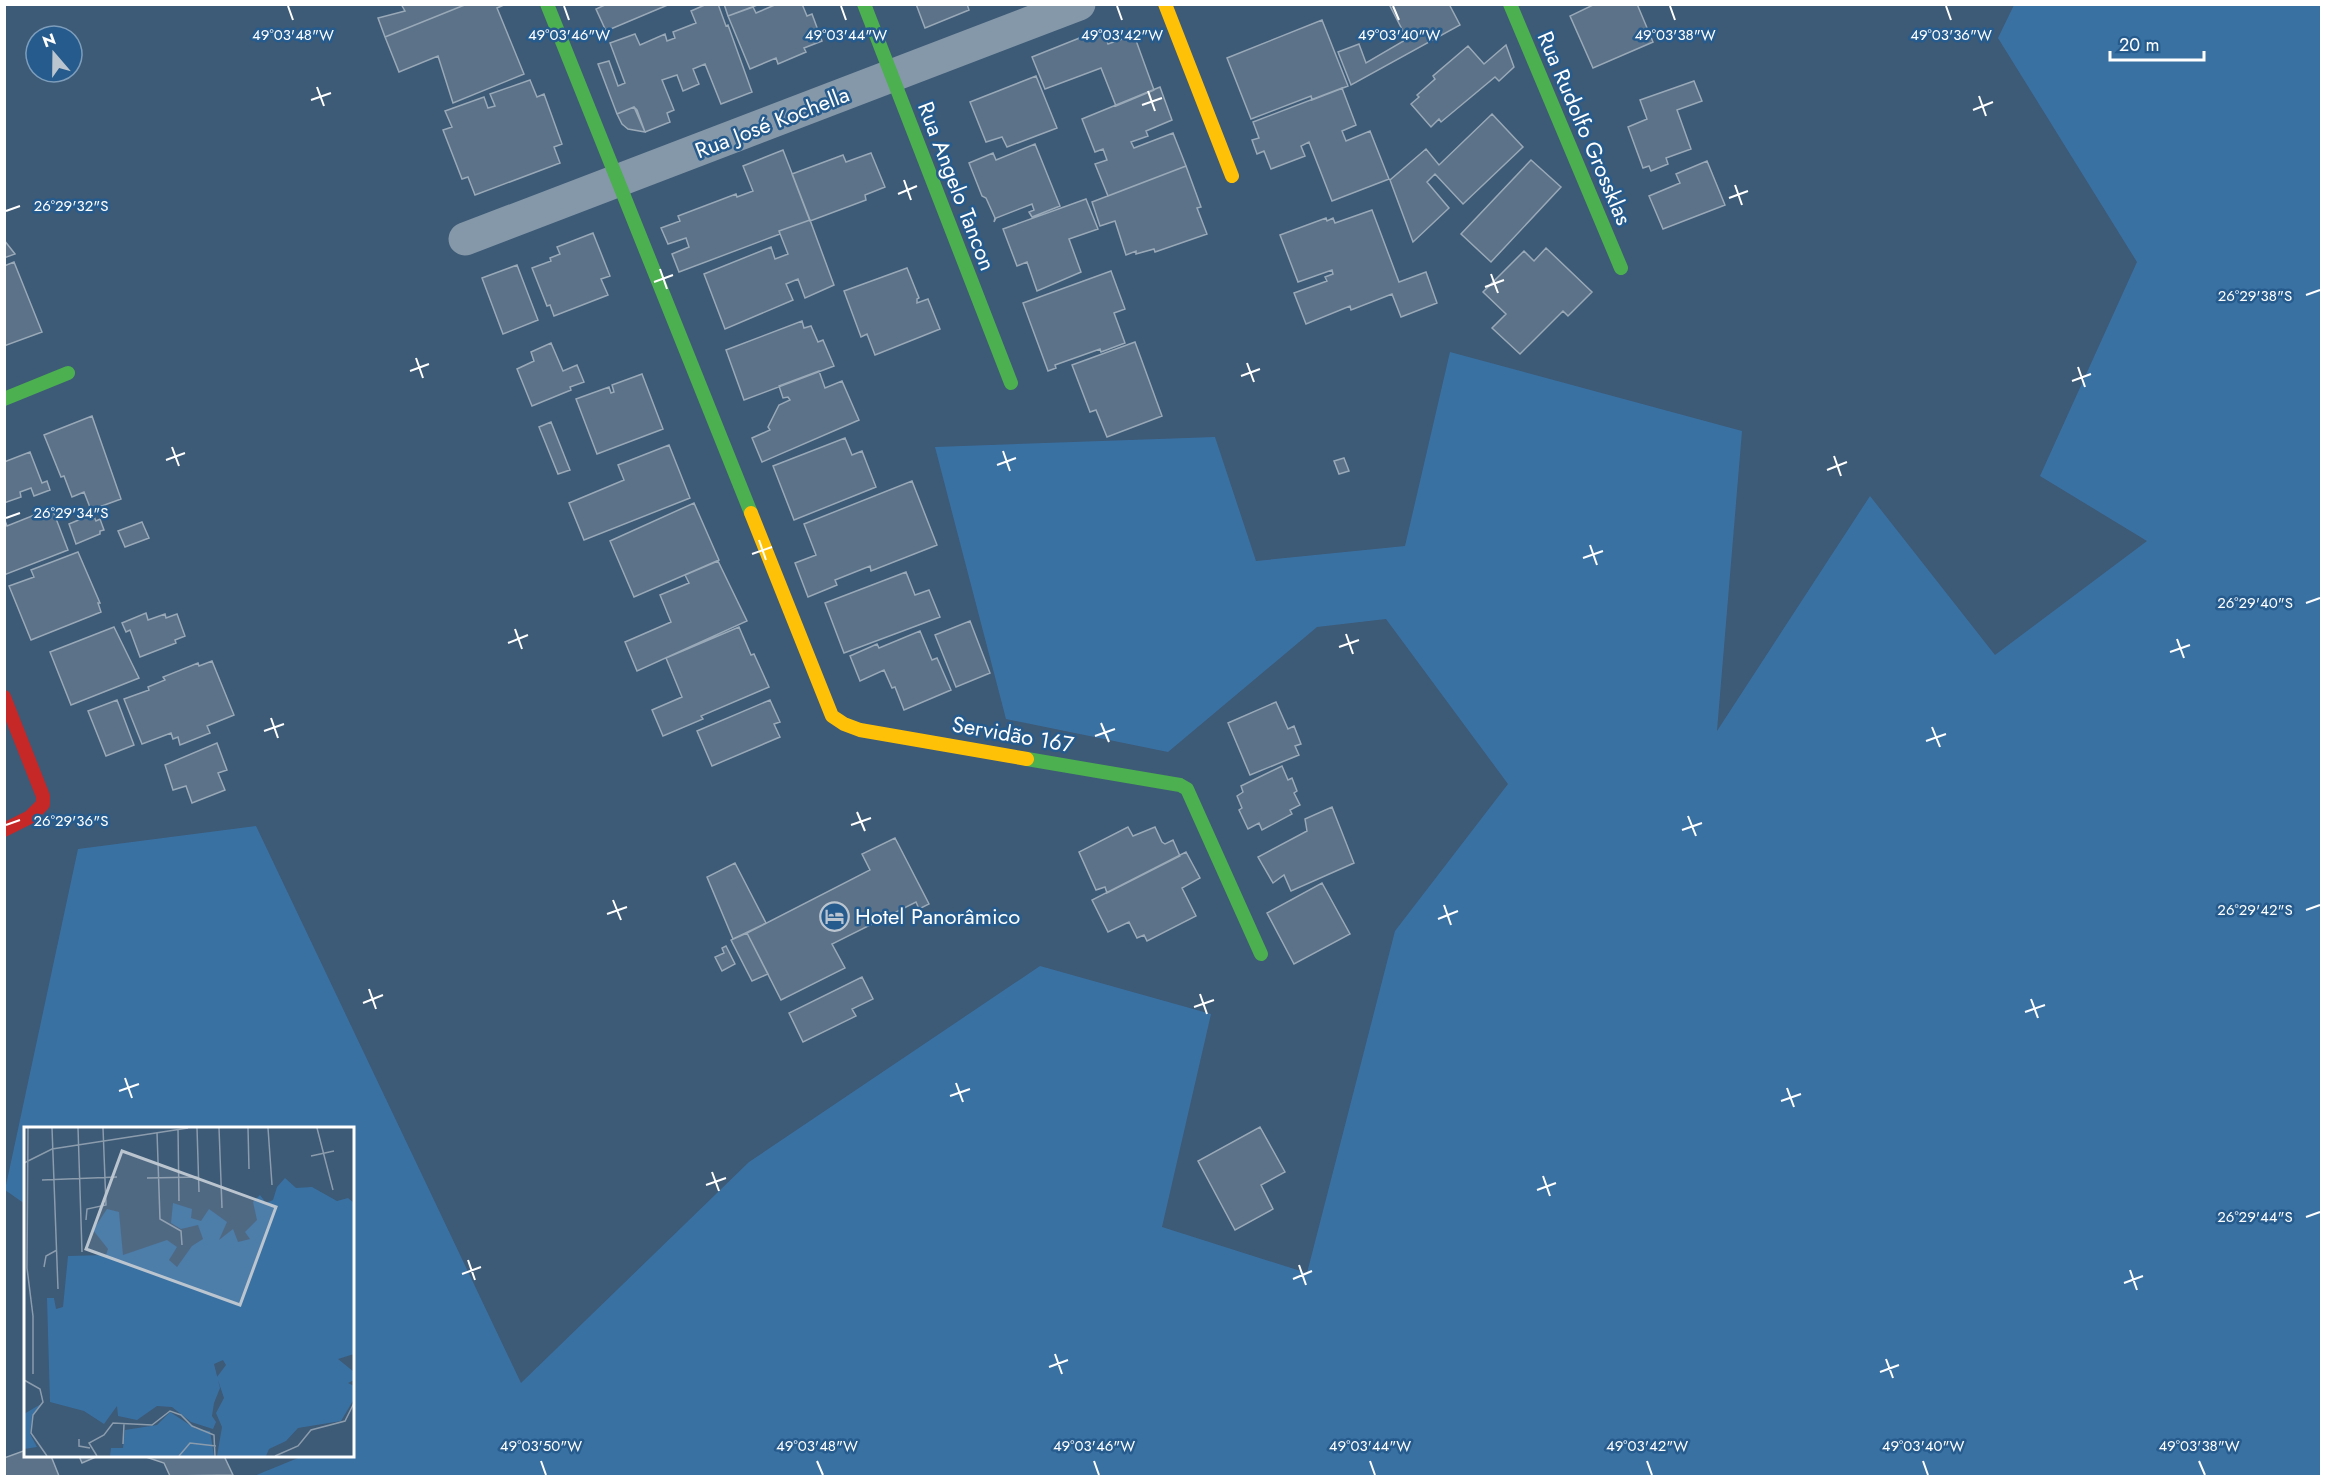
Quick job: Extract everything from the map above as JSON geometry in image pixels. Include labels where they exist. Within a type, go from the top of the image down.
[{"type":"street","points":[[547,4],[617,182]]},
{"type":"street","name":"Rua Angelo Tancon","points":[[864,4],[1011,383]]},
{"type":"street","name":"Rua José Kochella","points":[[465,239],[1079,4]]},
{"type":"street","points":[[1165,4],[1232,176]]},
{"type":"street","name":"Rua Rudolfo Grossklas","points":[[1509,4],[1621,268]]},
{"type":"street","name":"Servidão 167","points":[[617,182],[832,716],[860,730],[1180,785],[1186,789],[1261,954]]},
{"type":"street","points":[[4,399],[68,373]]},
{"type":"street","points":[[4,697],[44,796],[43,804],[30,817],[4,830]]},
{"type":"shaded area","points":[[2014,5],[2321,5],[2321,1476],[254,1476],[298,1457],[354,1457],[354,1127],[24,1127],[24,1203],[5,1190],[78,849],[256,826],[521,1383],[749,1162],[1040,966],[1211,1014],[1162,1227],[1307,1273],[1395,931],[1508,784],[1386,619],[1317,627],[1168,752],[1006,719],[935,447],[1215,437],[1256,561],[1405,546],[1450,352],[1742,431],[1717,731],[1870,496],[1995,655],[2147,541],[2040,476],[2137,262],[1998,38]]},
{"type":"building","points":[[401,4],[467,4],[385,37],[378,18],[405,11]]},
{"type":"building","points":[[467,4],[506,4],[497,8],[524,74],[453,103],[438,56],[399,72],[385,37]]},
{"type":"building","points":[[607,4],[670,4],[606,31],[596,9]]},
{"type":"building","points":[[707,4],[718,4],[752,92],[721,104],[705,64],[693,69],[699,84],[683,91],[677,75],[662,80],[674,110],[667,113],[670,122],[645,132],[634,107],[617,114],[598,64],[609,61],[618,86],[625,83],[610,43],[635,34],[640,45],[665,34],[667,41],[675,38],[673,32],[696,23],[691,11]]},
{"type":"building","points":[[724,4],[760,4],[728,16]]},
{"type":"building","points":[[777,4],[802,4],[807,16],[812,14],[822,41],[804,48],[806,52],[778,64],[776,58],[750,69],[728,16],[753,7],[756,13]]},
{"type":"building","points":[[916,4],[967,4],[969,10],[925,28]]},
{"type":"building","points":[[1393,4],[1449,4],[1460,25],[1351,85],[1338,52],[1359,44],[1366,63],[1407,39],[1390,6]]},
{"type":"building","points":[[1595,4],[1637,4],[1653,42],[1593,68],[1570,16]]},
{"type":"building","points":[[1322,20],[1348,86],[1312,100],[1311,96],[1251,119],[1227,58]]},
{"type":"building","points":[[1102,29],[1108,44],[1134,35],[1154,90],[1116,106],[1101,68],[1045,89],[1032,57]]},
{"type":"building","points":[[1506,45],[1514,67],[1499,81],[1495,77],[1441,122],[1439,119],[1431,127],[1411,104],[1419,97],[1417,95],[1435,79],[1433,76],[1468,46],[1484,64]]},
{"type":"building","points":[[1036,76],[1057,128],[1007,147],[1002,137],[986,142],[970,102]]},
{"type":"building","points":[[530,80],[537,97],[544,94],[562,144],[554,147],[560,163],[475,195],[468,177],[462,179],[443,130],[452,127],[445,111],[484,97],[488,108],[495,106],[490,94]]},
{"type":"building","points":[[1694,81],[1702,101],[1677,110],[1691,149],[1666,158],[1668,164],[1651,171],[1649,166],[1643,168],[1628,127],[1647,119],[1640,100]]},
{"type":"building","points":[[1160,87],[1172,120],[1146,131],[1148,136],[1131,142],[1134,148],[1173,133],[1186,166],[1108,196],[1095,164],[1107,160],[1103,149],[1095,152],[1082,119]]},
{"type":"building","points":[[1342,88],[1356,125],[1342,131],[1346,141],[1370,131],[1389,179],[1332,201],[1309,142],[1301,146],[1305,156],[1271,169],[1264,151],[1257,154],[1252,140],[1259,138],[1253,122]]},
{"type":"building","points":[[634,107],[645,132],[628,129],[622,124],[617,114]]},
{"type":"building","points":[[1492,114],[1523,147],[1463,204],[1435,174],[1427,182],[1449,208],[1413,242],[1390,180],[1426,149],[1439,165]]},
{"type":"building","points":[[1035,144],[1060,206],[1032,217],[1029,212],[1034,210],[1032,204],[996,218],[994,222],[995,218],[986,198],[982,196],[969,163],[993,153],[996,160]]},
{"type":"building","points":[[783,150],[810,220],[779,231],[780,234],[679,272],[672,254],[689,247],[686,238],[668,244],[661,228],[680,221],[678,216],[736,194],[737,197],[753,191],[743,166]]},
{"type":"building","points":[[871,153],[885,187],[865,195],[866,200],[810,221],[792,174],[843,155],[846,162]]},
{"type":"building","points":[[1531,160],[1561,187],[1491,262],[1461,234]]},
{"type":"building","points":[[1707,161],[1725,205],[1663,229],[1649,196],[1680,183],[1676,174]]},
{"type":"building","points":[[1186,166],[1201,207],[1197,208],[1207,234],[1155,252],[1154,249],[1136,254],[1136,251],[1126,255],[1115,221],[1100,226],[1092,202]]},
{"type":"building","points":[[1086,199],[1098,229],[1069,239],[1081,272],[1037,291],[1027,262],[1017,266],[1003,229]]},
{"type":"building","points":[[1372,210],[1399,282],[1426,272],[1437,303],[1401,317],[1392,294],[1351,310],[1350,306],[1306,324],[1294,293],[1327,281],[1325,277],[1333,274],[1332,270],[1298,282],[1280,235],[1326,218],[1327,221],[1333,218],[1335,223]]},
{"type":"building","points":[[810,220],[834,285],[805,298],[798,279],[786,284],[793,300],[725,329],[704,274],[771,247],[775,259],[788,254],[779,231]]},
{"type":"building","points":[[593,233],[610,276],[601,279],[608,295],[554,316],[550,305],[547,306],[532,268],[551,261],[550,258],[560,254],[557,247]]},
{"type":"building","points":[[4,240],[15,254],[4,258]]},
{"type":"building","points":[[1546,248],[1592,292],[1568,316],[1563,311],[1520,354],[1492,328],[1506,314],[1483,292],[1524,251],[1534,261]]},
{"type":"building","points":[[14,262],[42,332],[4,346],[4,266]]},
{"type":"building","points":[[517,265],[538,320],[503,334],[482,278]]},
{"type":"building","points":[[907,268],[919,298],[917,303],[928,299],[940,329],[875,355],[867,334],[861,337],[844,291]]},
{"type":"building","points":[[1111,271],[1125,309],[1114,313],[1125,343],[1055,365],[1056,368],[1048,371],[1023,303]]},
{"type":"building","points":[[802,321],[804,328],[811,326],[818,342],[823,340],[834,366],[744,400],[726,350]]},
{"type":"building","points":[[1135,342],[1162,416],[1107,437],[1096,410],[1090,412],[1072,365]]},
{"type":"building","points":[[551,343],[563,371],[577,365],[584,382],[570,387],[571,390],[532,406],[517,369],[534,361],[531,352]]},
{"type":"building","points":[[819,371],[825,388],[842,381],[859,420],[762,462],[752,438],[770,430],[768,427],[779,405],[790,400],[788,397],[783,398],[779,386]]},
{"type":"building","points":[[642,374],[663,429],[597,454],[576,399],[609,387],[611,393],[614,392],[612,385]]},
{"type":"building","points":[[92,416],[121,499],[91,510],[84,492],[72,497],[44,435]]},
{"type":"building","points":[[551,422],[570,470],[558,474],[539,427]]},
{"type":"building","points":[[845,438],[852,455],[862,451],[876,487],[794,520],[773,466]]},
{"type":"building","points":[[669,445],[690,498],[584,540],[569,503],[624,480],[618,465]]},
{"type":"building","points":[[30,452],[42,483],[47,481],[50,490],[34,496],[31,488],[20,492],[21,497],[4,503],[4,462]]},
{"type":"building","points":[[1344,458],[1349,471],[1339,474],[1334,461]]},
{"type":"building","points":[[912,481],[937,545],[871,571],[870,566],[835,580],[837,585],[808,597],[795,563],[816,555],[804,524]]},
{"type":"building","points":[[694,503],[719,560],[634,597],[610,541]]},
{"type":"building","points":[[52,508],[68,550],[4,575],[4,518],[7,526]]},
{"type":"building","points":[[93,514],[96,521],[100,519],[104,530],[76,544],[69,524]]},
{"type":"building","points":[[142,522],[149,538],[125,547],[118,531]]},
{"type":"building","points":[[78,552],[100,603],[98,603],[101,612],[31,640],[9,586],[34,577],[31,570]]},
{"type":"building","points":[[718,561],[747,621],[637,671],[625,642],[671,622],[660,595],[689,583],[685,575]]},
{"type":"building","points":[[906,572],[915,595],[929,590],[940,617],[844,653],[825,603]]},
{"type":"building","points":[[146,613],[148,620],[165,614],[166,618],[177,614],[185,636],[175,640],[176,643],[140,657],[130,630],[126,632],[122,623]]},
{"type":"building","points":[[970,621],[990,673],[956,687],[935,635]]},
{"type":"building","points":[[114,627],[139,678],[71,705],[50,652]]},
{"type":"building","points":[[739,627],[769,687],[701,716],[703,719],[663,736],[652,710],[682,697],[666,658]]},
{"type":"building","points":[[920,631],[932,660],[937,658],[951,690],[904,710],[895,687],[892,688],[884,670],[860,681],[850,656],[877,644],[879,648]]},
{"type":"building","points":[[212,661],[234,715],[207,726],[210,733],[180,745],[178,737],[173,739],[171,733],[142,744],[124,699],[149,690],[148,687],[165,680],[163,677],[198,663],[199,666]]},
{"type":"building","points":[[117,700],[134,745],[106,756],[88,711]]},
{"type":"building","points":[[770,700],[780,722],[774,724],[780,737],[712,766],[697,731]]},
{"type":"building","points":[[1276,702],[1288,729],[1294,726],[1301,744],[1295,746],[1299,755],[1250,775],[1228,723]]},
{"type":"building","points":[[217,743],[227,770],[218,773],[225,790],[192,803],[186,786],[173,790],[165,765]]},
{"type":"building","points":[[1282,766],[1288,780],[1292,778],[1297,791],[1294,793],[1300,805],[1290,810],[1292,814],[1262,830],[1259,823],[1248,829],[1239,810],[1242,808],[1237,796],[1243,792],[1241,786]]},
{"type":"building","points":[[1332,807],[1354,863],[1291,891],[1284,875],[1273,883],[1258,857],[1307,831],[1305,819]]},
{"type":"building","points":[[1128,827],[1133,836],[1155,827],[1162,842],[1165,844],[1173,840],[1180,856],[1107,893],[1105,887],[1096,890],[1079,852]]},
{"type":"building","name":"Hotel Panorâmico","points":[[895,838],[929,904],[919,909],[916,902],[832,944],[845,968],[781,1000],[747,933],[870,870],[862,854]]},
{"type":"building","points":[[1186,852],[1200,878],[1182,888],[1196,916],[1147,941],[1144,935],[1137,938],[1129,922],[1108,932],[1092,900]]},
{"type":"building","points":[[735,863],[766,923],[733,939],[707,877]]},
{"type":"building","points":[[1322,883],[1350,934],[1294,964],[1267,913]]},
{"type":"building","points":[[747,933],[768,974],[752,981],[731,940]]},
{"type":"building","points":[[726,946],[735,964],[722,971],[715,957],[724,953],[722,948]]},
{"type":"building","points":[[862,977],[873,999],[852,1009],[856,1016],[803,1042],[789,1013]]},
{"type":"building","points":[[1260,1127],[1285,1172],[1261,1185],[1273,1209],[1235,1230],[1198,1161]]},
{"type":"building","points":[[24,1451],[24,1457],[51,1457],[59,1476],[4,1476],[4,1458]]},
{"type":"building","points":[[79,1457],[96,1457],[82,1463]]},
{"type":"building","points":[[146,1457],[224,1457],[233,1475],[170,1476],[164,1463]]},
{"type":"traffic: fast","points":[[547,4],[751,513]]},
{"type":"traffic: fast","points":[[864,4],[1011,383]]},
{"type":"traffic: fast","points":[[1510,4],[1621,268]]},
{"type":"traffic: fast","points":[[4,399],[68,373]]},
{"type":"traffic: fast","points":[[1027,759],[1180,785],[1187,789],[1261,954]]},
{"type":"traffic: slow","points":[[1165,4],[1232,176]]},
{"type":"traffic: slow","points":[[751,513],[832,716],[860,730],[1027,759]]},
{"type":"traffic: jam","points":[[4,697],[43,796],[43,804],[30,817],[4,830]]},
{"type":"place","name":"Hotel Panorâmico","points":[[834,916]]}]
